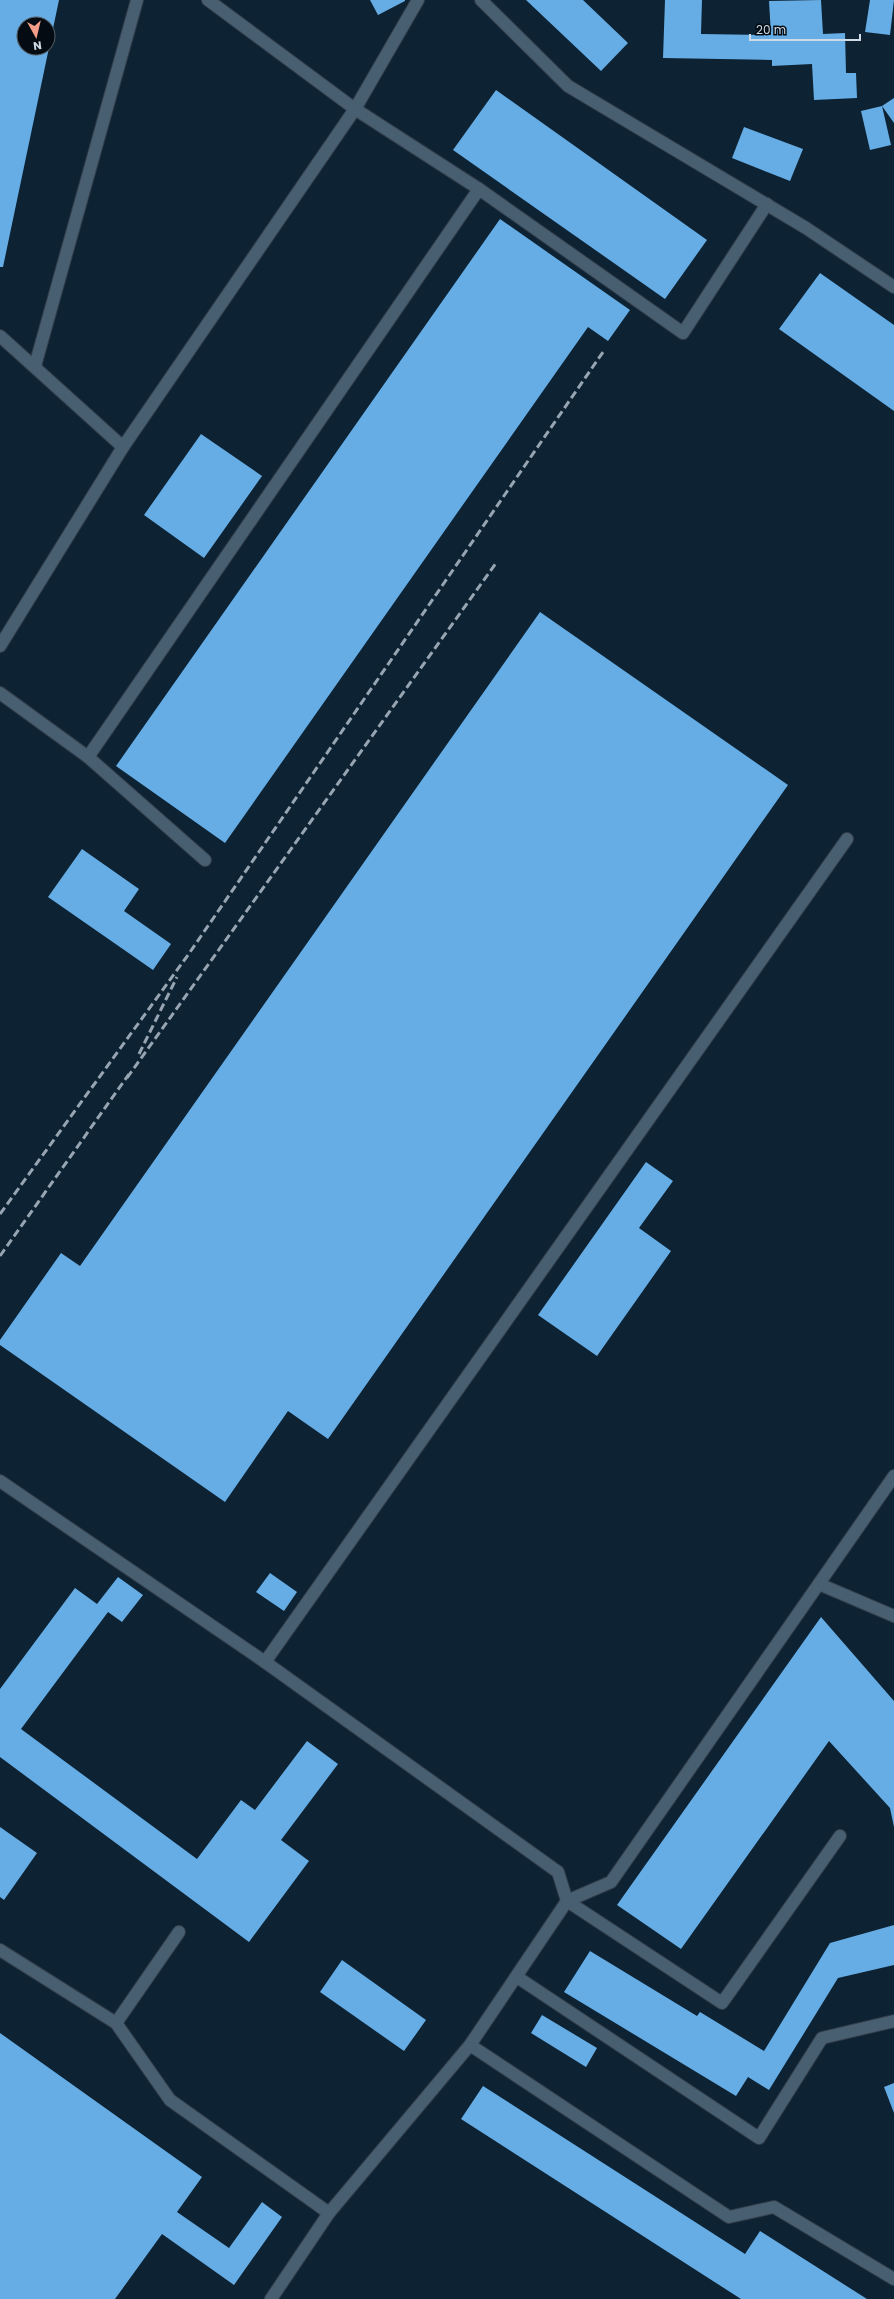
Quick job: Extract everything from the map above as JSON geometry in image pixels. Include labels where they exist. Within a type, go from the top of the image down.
[{"type":"lane","points":[[35,366],[137,0]]},
{"type":"lane","points":[[208,0],[355,109],[479,189],[683,332],[767,204]]},
{"type":"lane","points":[[0,646],[123,447],[355,109],[418,0]]},
{"type":"lane","points":[[481,0],[568,86],[767,204],[894,287]]},
{"type":"lane","points":[[88,757],[479,189]]},
{"type":"lane","points":[[0,336],[123,447]]},
{"type":"lane","points":[[0,693],[88,757],[205,860]]},
{"type":"lane","points":[[265,1662],[847,839]]},
{"type":"lane","points":[[271,2299],[329,2213],[470,2045],[517,1977],[567,1900],[611,1882],[894,1476]]},
{"type":"lane","points":[[0,1481],[265,1662],[558,1872],[567,1900],[722,2003],[840,1836]]},
{"type":"lane","points":[[819,1584],[894,1616]]},
{"type":"lane","points":[[116,2023],[179,1932]]},
{"type":"lane","points":[[0,1950],[116,2023],[170,2100],[329,2213]]},
{"type":"lane","points":[[517,1977],[759,2138],[822,2038],[894,2021]]},
{"type":"lane","points":[[470,2045],[729,2217],[774,2207],[894,2279]]},
{"type":"building","points":[[0,0],[59,0],[56,16],[16,16],[16,56],[47,56],[3,267],[0,267]]},
{"type":"building","points":[[370,0],[405,0],[405,1],[378,15]]},
{"type":"building","points":[[526,0],[583,0],[628,43],[601,71]]},
{"type":"building","points":[[665,0],[702,0],[701,34],[771,35],[769,1],[821,0],[823,34],[845,33],[846,73],[856,73],[857,98],[814,100],[812,64],[772,66],[772,60],[663,58]]},
{"type":"building","points":[[870,0],[894,0],[890,35],[865,32]]},
{"type":"building","points":[[496,90],[707,240],[665,299],[453,150]]},
{"type":"building","points":[[894,98],[894,123],[882,106]]},
{"type":"building","points":[[882,106],[891,145],[870,150],[861,111]]},
{"type":"building","points":[[744,127],[803,149],[790,181],[732,158]]},
{"type":"building","points":[[500,219],[630,310],[608,341],[588,327],[225,843],[116,766]]},
{"type":"building","points":[[820,273],[894,325],[894,411],[779,329]]},
{"type":"building","points":[[201,434],[262,476],[204,558],[144,515]]},
{"type":"building","points":[[540,612],[788,785],[328,1439],[288,1411],[225,1502],[0,1345],[0,1340],[61,1253],[80,1266]]},
{"type":"building","points":[[82,849],[139,889],[124,911],[171,944],[153,970],[48,897]]},
{"type":"building","points":[[646,1162],[673,1181],[639,1228],[671,1251],[597,1356],[538,1315]]},
{"type":"building","points":[[270,1573],[297,1592],[284,1611],[256,1592]]},
{"type":"building","points":[[118,1577],[143,1595],[122,1622],[108,1612],[21,1729],[197,1859],[241,1800],[255,1810],[307,1741],[338,1764],[281,1840],[309,1861],[249,1942],[0,1757],[0,1689],[75,1588],[97,1604]]},
{"type":"building","points":[[821,1617],[894,1701],[894,1827],[890,1808],[829,1741],[681,1949],[617,1905]]},
{"type":"building","points":[[0,1827],[37,1853],[4,1900],[0,1897]]},
{"type":"building","points":[[894,1925],[894,1965],[838,1978],[769,2090],[748,2077],[736,2096],[564,1992],[590,1951],[697,2016],[700,2012],[764,2051],[830,1943]]},
{"type":"building","points":[[342,1960],[426,2020],[404,2051],[320,1992]]},
{"type":"building","points":[[542,2015],[597,2048],[586,2067],[531,2033]]},
{"type":"building","points":[[0,2033],[202,2177],[177,2212],[229,2248],[262,2202],[282,2217],[234,2285],[162,2234],[115,2299],[0,2299]]},
{"type":"building","points":[[894,2083],[894,2113],[884,2087]]},
{"type":"building","points":[[483,2086],[745,2254],[760,2231],[867,2299],[741,2299],[461,2119]]},
{"type":"railway","points":[[0,1214],[188,955],[603,352]]},
{"type":"railway","points":[[127,1078],[496,563]]},
{"type":"railway","points":[[139,1054],[177,977]]},
{"type":"railway","points":[[0,1256],[129,1074]]}]
